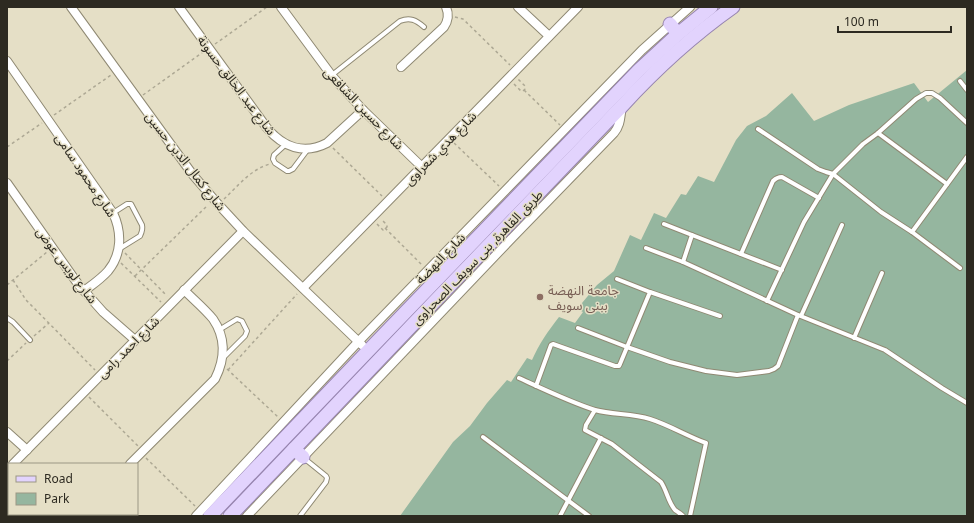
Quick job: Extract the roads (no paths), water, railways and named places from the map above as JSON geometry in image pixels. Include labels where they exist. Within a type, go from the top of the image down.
[{"type":"main road","name":"طريق القاهرة, بنى سويف الصحراوى","points":[[202,514],[363,347],[576,136],[639,70],[674,29],[711,7]]},
{"type":"main road","name":"طريق القاهرة, بنى سويف الصحراوى","points":[[230,516],[298,453],[440,305],[576,136],[622,106],[668,59],[701,30],[733,7]]},
{"type":"street","name":"شارع كمال الدين حسين","points":[[71,7],[193,175],[216,202],[243,231],[363,347]]},
{"type":"street","name":"شارع عبد الخالق حسونة","points":[[179,7],[267,128],[286,144],[297,148],[318,147],[327,143],[363,110]]},
{"type":"street","name":"شارع حسين الشافعى","points":[[281,7],[332,76],[363,110],[422,167]]},
{"type":"street","points":[[401,67],[442,30],[448,20],[448,12],[446,7]]},
{"type":"street","points":[[518,7],[550,36]]},
{"type":"street","name":"شارع هدي شعراوى","points":[[303,288],[578,7]]},
{"type":"street","points":[[674,29],[690,7]]},
{"type":"street","name":"شارع محمود سامى","points":[[7,61],[113,213],[118,224],[120,237],[119,249],[116,258],[107,272],[84,291]]},
{"type":"street","points":[[440,305],[513,237],[618,129],[620,125],[622,106]]},
{"type":"street","name":"شارع النهضة","points":[[202,514],[284,423],[363,347],[428,271],[504,192],[576,136]]},
{"type":"street","name":"شارع لويس عوض","points":[[7,183],[84,291],[108,317],[135,340]]},
{"type":"street","name":"شارع احمد رامى","points":[[14,463],[243,231]]},
{"type":"street","points":[[131,463],[216,379],[224,364],[223,344],[219,330],[212,318],[184,290]]},
{"type":"street","points":[[7,432],[27,450]]},
{"type":"street","points":[[247,516],[298,453]]},
{"type":"lane","points":[[332,76],[400,21],[411,19],[424,27]]},
{"type":"lane","points":[[960,81],[967,90]]},
{"type":"lane","points":[[767,301],[804,222],[833,174],[863,144],[878,133],[916,99],[926,93],[932,93],[940,98],[967,123]]},
{"type":"lane","points":[[758,129],[818,169],[833,174],[881,212],[912,232],[960,268]]},
{"type":"lane","points":[[878,133],[947,184]]},
{"type":"lane","points":[[286,144],[274,155],[273,159],[275,163],[287,171],[291,170],[309,148]]},
{"type":"lane","points":[[912,232],[967,157]]},
{"type":"lane","points":[[741,254],[775,178],[782,177],[819,198]]},
{"type":"lane","points":[[113,213],[127,204],[131,204],[143,230],[140,236],[119,249]]},
{"type":"lane","points":[[664,224],[782,270]]},
{"type":"lane","points":[[578,328],[627,348],[670,362],[706,371],[737,375],[769,371],[778,366],[842,225]]},
{"type":"lane","points":[[683,262],[692,235]]},
{"type":"lane","points":[[646,248],[683,262],[800,316],[885,350],[936,384],[967,402]]},
{"type":"lane","points":[[854,338],[882,273]]},
{"type":"lane","points":[[617,280],[720,316]]},
{"type":"lane","points":[[536,386],[551,345],[553,344],[615,366],[619,366],[650,292]]},
{"type":"lane","points":[[7,318],[13,322],[30,340]]},
{"type":"lane","points":[[219,330],[237,319],[242,321],[246,331],[245,336],[224,364]]},
{"type":"lane","points":[[518,378],[595,410],[611,413],[633,414],[647,418],[706,443],[690,516]]},
{"type":"lane","points":[[595,410],[586,425],[585,430],[612,444],[660,482],[664,487],[672,505],[683,516]]},
{"type":"lane","points":[[483,437],[589,516]]},
{"type":"lane","points":[[560,516],[601,438]]},
{"type":"lane","points":[[298,453],[327,478],[326,482],[300,516]]},
{"type":"place","name":"جامعة النهضة ببنى سويف","points":[[540,297]]}]
